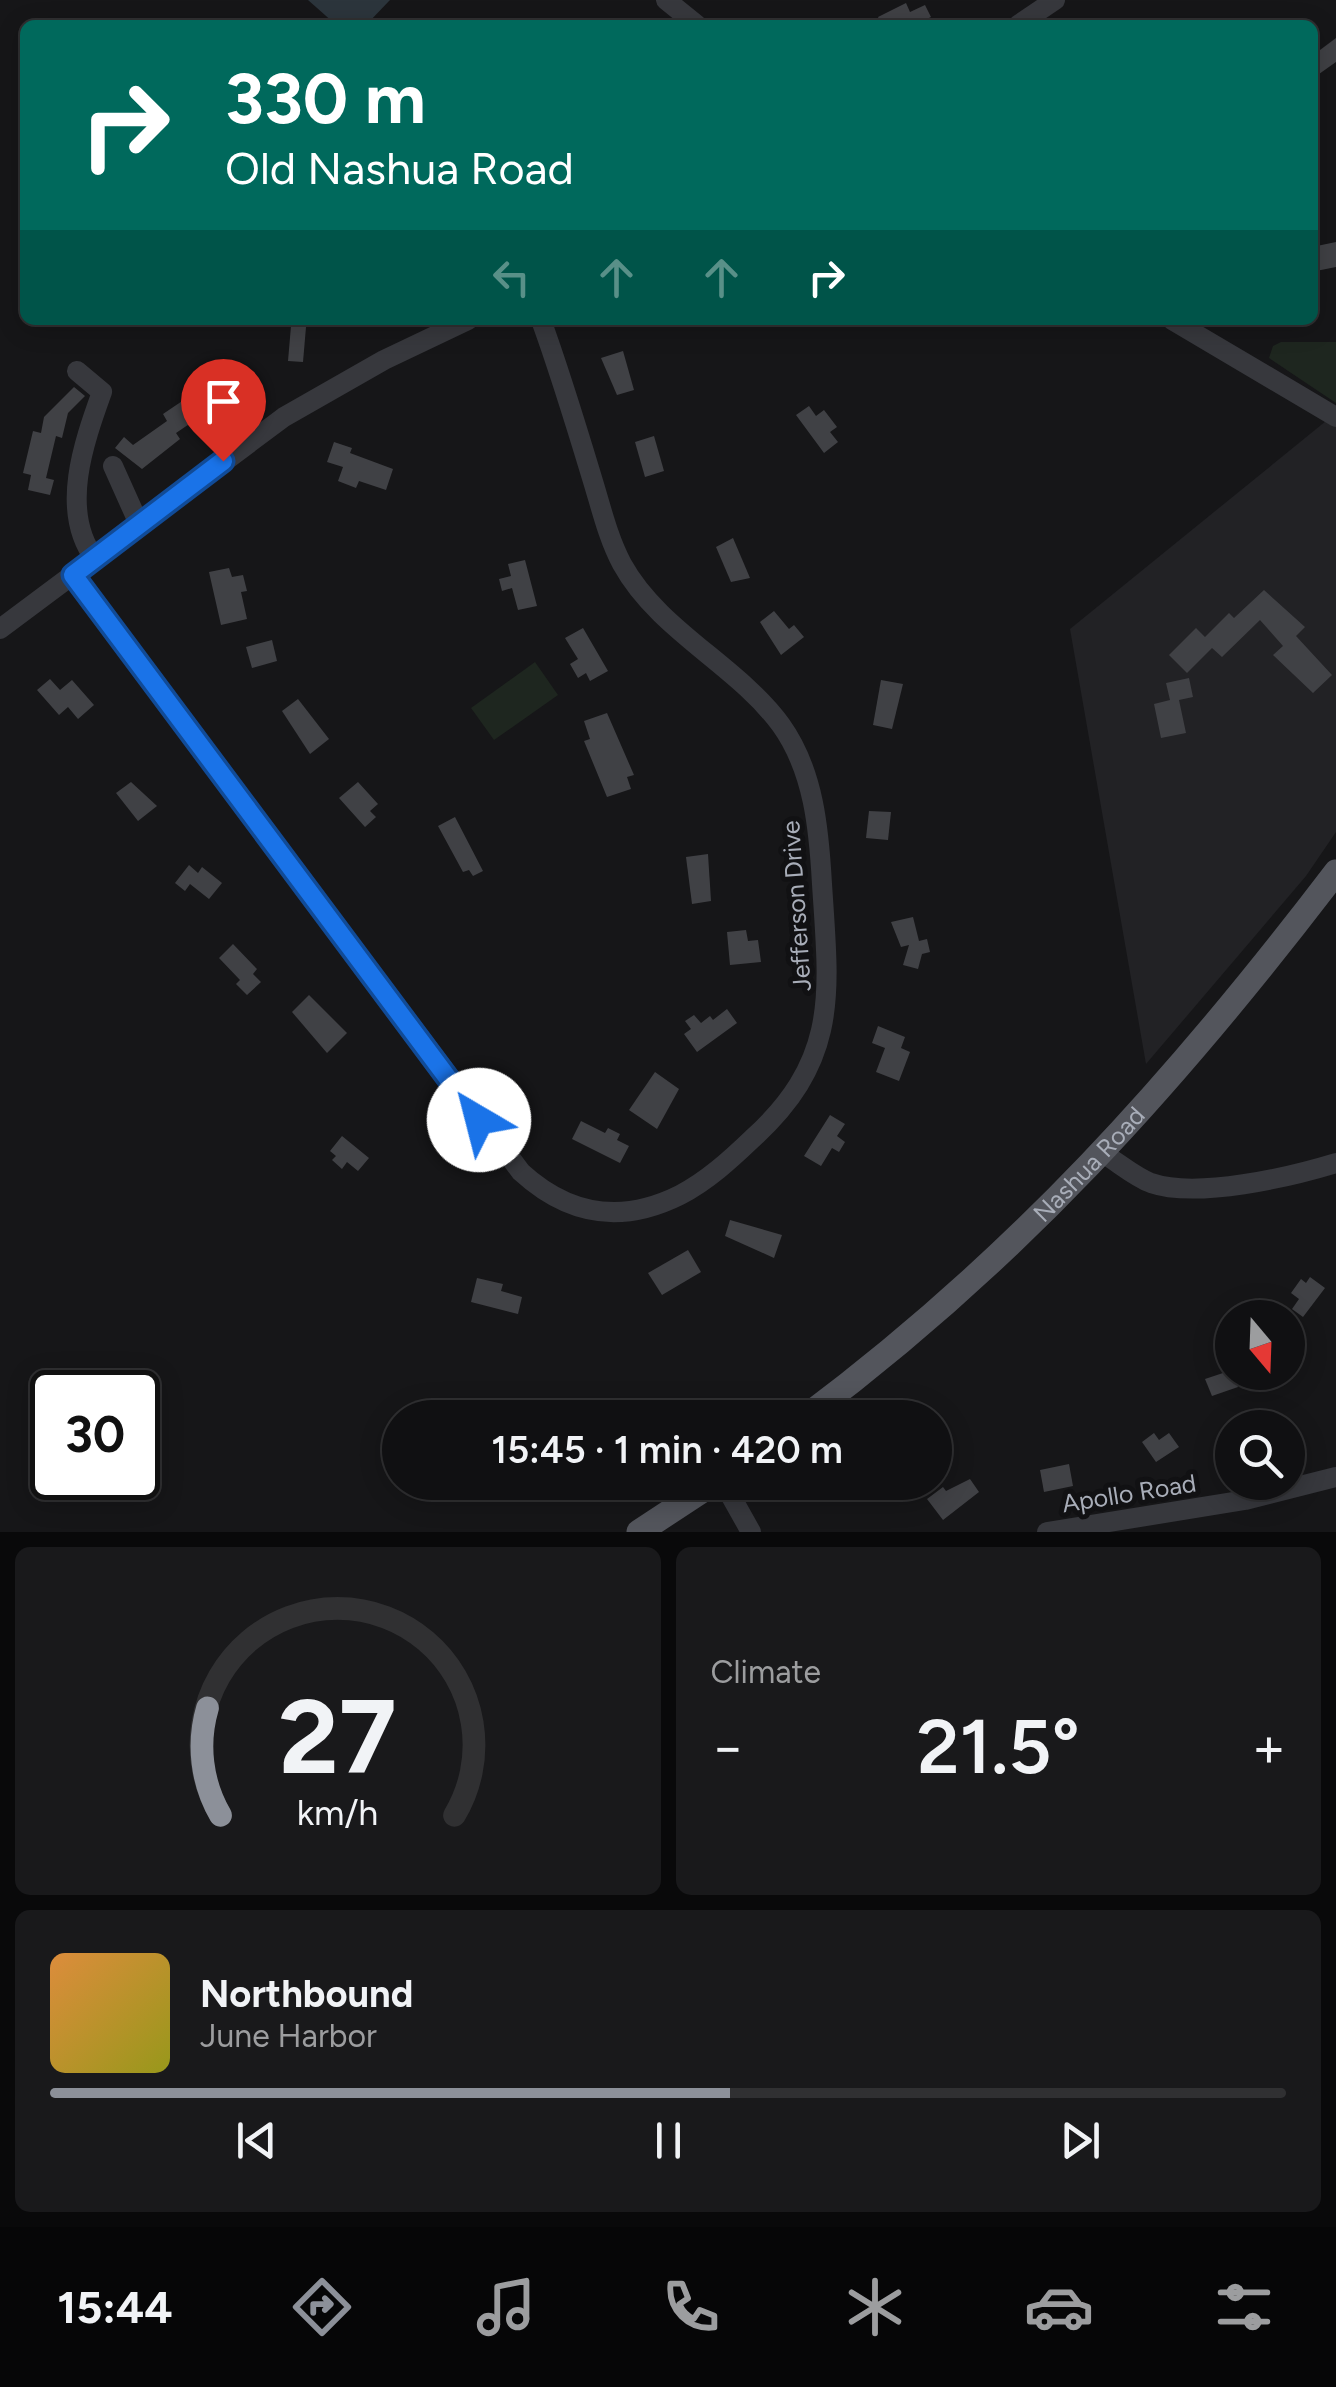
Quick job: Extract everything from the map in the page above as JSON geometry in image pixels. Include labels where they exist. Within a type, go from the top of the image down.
[{"type":"main road","name":"Nashua Road","points":[[827,1400],[924,1323],[1104,1154],[1240,999],[1336,872]]},
{"type":"main road","points":[[639,1532],[690,1500]]},
{"type":"street","points":[[666,0],[691,20]]},
{"type":"street","points":[[1025,20],[1055,0]]},
{"type":"street","points":[[0,629],[284,417],[384,360],[458,325]]},
{"type":"street","name":"Jefferson Drive","points":[[73,575],[521,1172],[557,1200],[589,1212],[638,1210],[684,1193],[760,1132],[792,1097],[816,1056],[829,992],[818,830],[797,752],[780,724],[651,602],[622,564],[543,325]]},
{"type":"street","points":[[1180,325],[1336,417]]},
{"type":"street","points":[[76,371],[102,392],[84,441],[76,506],[84,545],[95,558]]},
{"type":"street","points":[[113,466],[140,524]]},
{"type":"street","points":[[1104,1154],[1152,1183],[1202,1186],[1278,1181],[1336,1163]]},
{"type":"street","name":"Apollo Road","points":[[1047,1532],[1244,1500],[1336,1476]]},
{"type":"street","points":[[731,1500],[751,1532]]},
{"type":"shaded area","points":[[308,0],[390,0],[371,20],[331,20]]},
{"type":"shaded area","points":[[1281,342],[1336,342],[1336,403],[1269,358],[1273,346]]},
{"type":"shaded area","points":[[1326,421],[1336,427],[1336,832],[1306,876],[1146,1064],[1070,629]]},
{"type":"shaded area","points":[[535,662],[558,695],[494,740],[471,708]]},
{"type":"building","points":[[906,3],[910,12],[925,5],[931,17],[880,20],[878,17]]},
{"type":"building","points":[[1336,38],[1336,62],[1318,75],[1318,52]]},
{"type":"building","points":[[1336,242],[1336,267],[1318,271],[1318,246]]},
{"type":"building","points":[[291,326],[306,327],[303,362],[288,361]]},
{"type":"building","points":[[623,351],[634,390],[617,395],[601,358]]},
{"type":"building","points":[[74,387],[85,396],[68,413],[62,438],[56,436],[46,478],[54,480],[50,495],[28,490],[31,475],[23,473],[33,431],[41,433],[44,417]]},
{"type":"building","points":[[200,389],[213,408],[176,433],[180,439],[142,469],[115,448],[124,437],[133,445],[167,421],[163,414]]},
{"type":"building","points":[[809,406],[816,416],[824,410],[837,427],[830,432],[838,442],[824,453],[796,415]]},
{"type":"building","points":[[654,436],[664,471],[645,477],[635,442]]},
{"type":"building","points":[[334,442],[352,448],[350,453],[393,469],[386,490],[359,481],[356,488],[338,481],[343,467],[327,462]]},
{"type":"building","points":[[733,538],[750,578],[731,582],[716,547]]},
{"type":"building","points":[[525,560],[537,606],[518,610],[512,588],[502,591],[499,579],[511,576],[508,564]]},
{"type":"building","points":[[229,568],[232,577],[243,575],[247,591],[241,592],[247,619],[221,625],[209,572]]},
{"type":"building","points":[[1264,590],[1305,627],[1296,636],[1332,675],[1313,693],[1273,655],[1283,646],[1260,620],[1222,657],[1212,648],[1187,673],[1169,655],[1196,628],[1205,637],[1229,613],[1234,618]]},
{"type":"building","points":[[774,611],[789,629],[794,625],[804,637],[781,655],[760,622]]},
{"type":"building","points":[[583,628],[608,671],[590,681],[586,673],[578,678],[570,664],[578,659],[565,638]]},
{"type":"building","points":[[272,640],[277,661],[252,668],[246,647]]},
{"type":"building","points":[[1189,678],[1193,697],[1179,700],[1186,733],[1161,738],[1154,704],[1170,700],[1166,683]]},
{"type":"building","points":[[50,679],[60,690],[72,680],[94,705],[78,719],[68,707],[59,715],[37,690]]},
{"type":"building","points":[[881,680],[903,684],[892,729],[873,725]]},
{"type":"building","points":[[298,699],[329,739],[310,754],[282,711]]},
{"type":"building","points":[[607,713],[634,775],[627,777],[631,789],[607,797],[584,741],[590,739],[584,721]]},
{"type":"building","points":[[131,782],[157,806],[138,821],[116,793]]},
{"type":"building","points":[[358,782],[378,804],[370,811],[376,817],[365,827],[339,798]]},
{"type":"building","points":[[869,811],[891,812],[888,840],[866,838]]},
{"type":"building","points":[[455,817],[483,871],[473,876],[469,870],[463,872],[438,826]]},
{"type":"building","points":[[708,854],[711,901],[692,904],[686,857]]},
{"type":"building","points":[[189,865],[198,873],[202,867],[222,883],[209,899],[190,884],[185,891],[175,883]]},
{"type":"building","points":[[913,917],[919,941],[927,939],[930,952],[922,954],[918,969],[903,965],[909,945],[901,947],[891,922]]},
{"type":"building","points":[[746,930],[748,941],[758,940],[761,962],[730,965],[727,932]]},
{"type":"building","points":[[233,944],[257,969],[253,974],[261,982],[247,995],[236,984],[240,980],[219,958]]},
{"type":"building","points":[[309,995],[347,1033],[327,1053],[292,1012]]},
{"type":"building","points":[[727,1009],[737,1023],[697,1052],[684,1034],[691,1029],[685,1021],[694,1015],[701,1023],[710,1016],[713,1020]]},
{"type":"building","points":[[878,1026],[905,1037],[901,1048],[910,1052],[899,1081],[876,1072],[885,1048],[872,1043]]},
{"type":"building","points":[[655,1072],[679,1089],[657,1129],[629,1110]]},
{"type":"building","points":[[830,1115],[845,1124],[837,1136],[845,1142],[839,1152],[832,1148],[821,1166],[804,1156]]},
{"type":"building","points":[[581,1121],[605,1133],[608,1128],[620,1134],[617,1140],[629,1146],[620,1163],[572,1139]]},
{"type":"building","points":[[342,1136],[369,1158],[358,1171],[347,1162],[342,1169],[332,1160],[336,1156],[330,1151]]},
{"type":"building","points":[[730,1220],[782,1235],[774,1258],[725,1236]]},
{"type":"building","points":[[688,1250],[701,1272],[662,1295],[648,1273]]},
{"type":"building","points":[[1310,1277],[1325,1288],[1305,1314],[1305,1300],[1291,1293],[1301,1279],[1306,1283]]},
{"type":"building","points":[[477,1278],[503,1284],[501,1291],[522,1297],[518,1314],[471,1302]]},
{"type":"building","points":[[1215,1376],[1215,1390],[1229,1390],[1212,1396],[1205,1379]]},
{"type":"building","points":[[1154,1433],[1159,1440],[1169,1433],[1179,1447],[1156,1462],[1142,1442]]},
{"type":"building","points":[[1069,1464],[1073,1486],[1044,1492],[1040,1470]]},
{"type":"building","points":[[970,1479],[979,1492],[943,1520],[928,1500],[952,1500],[952,1488]]},
{"type":"route","points":[[223,461],[73,575],[479,1120]]}]
